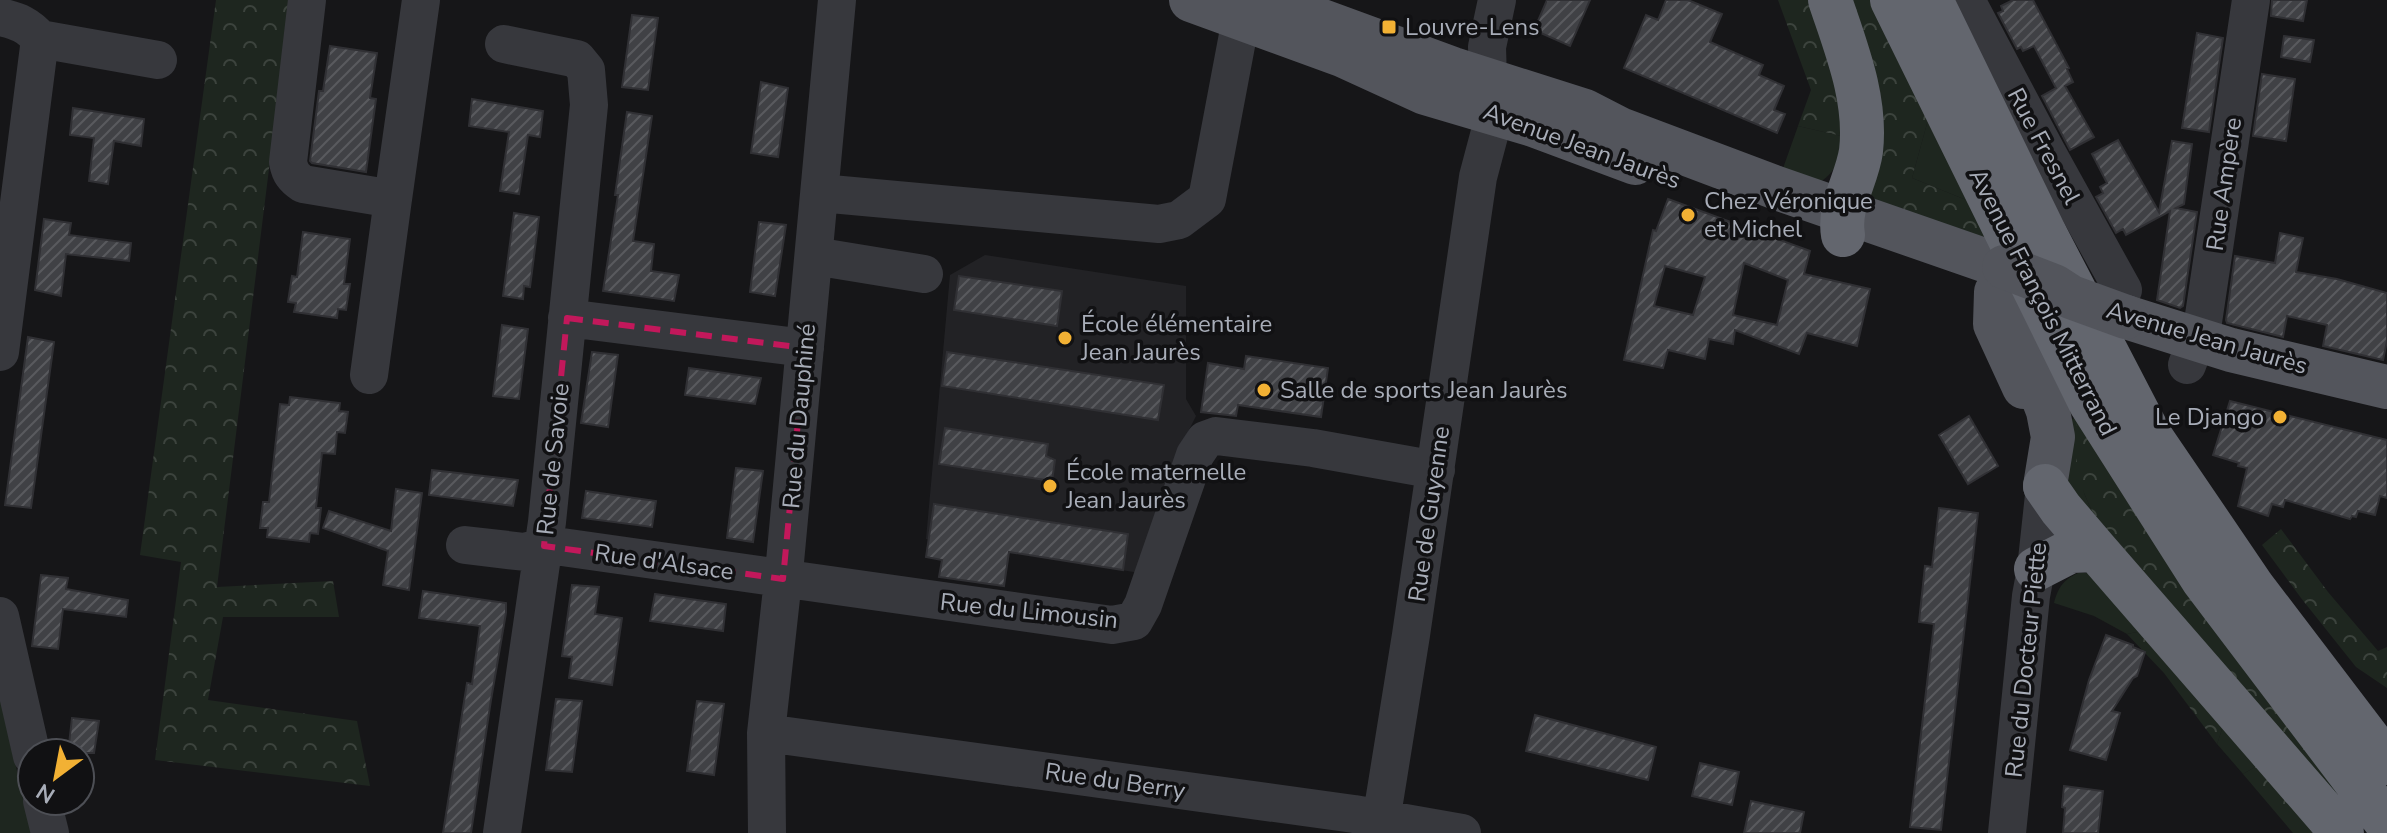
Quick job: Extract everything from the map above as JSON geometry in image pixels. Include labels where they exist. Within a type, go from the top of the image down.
[{"type":"highway","points":[[1830,0],[1851,63],[1863,132],[1860,157],[1843,223]]},
{"type":"highway","name":"Avenue François Mitterrand","points":[[1892,0],[2091,404],[2203,580],[2387,823]]},
{"type":"highway","name":"Avenue François Mitterrand","points":[[1931,0],[2043,230],[2149,434],[2253,587],[2387,763]]},
{"type":"highway","points":[[2045,486],[2096,550],[2342,833]]},
{"type":"highway","points":[[2036,569],[2071,551],[2096,550]]},
{"type":"highway","points":[[2309,659],[2387,711]]},
{"type":"main road","name":"Avenue Jean Jaurès","points":[[1191,0],[1245,6],[1403,51],[1491,96],[1791,222],[1843,223]]},
{"type":"main road","name":"Avenue Jean Jaurès","points":[[1491,96],[1585,111],[1620,129],[1774,187],[1843,223],[2010,287],[2131,318]]},
{"type":"main road","name":"Avenue Jean Jaurès","points":[[2010,287],[2054,286],[2071,297],[2131,318],[2191,352],[2269,385],[2386,391]]},
{"type":"main road","name":"Rue du Docteur Piette","points":[[2010,287],[2053,437],[2045,486]]},
{"type":"main road","name":"Avenue Jean Jaurès","points":[[2191,352],[2386,391]]},
{"type":"street","points":[[307,0],[289,170],[303,184],[393,199]]},
{"type":"street","points":[[369,375],[421,0]]},
{"type":"street","name":"Rue du Dauphiné","points":[[767,833],[766,733],[837,0]]},
{"type":"street","name":"Rue de Guyenne","points":[[1381,821],[1491,96],[1487,47],[1497,0]]},
{"type":"street","name":"Rue Fresnel","points":[[1966,0],[2131,318]]},
{"type":"street","name":"Rue Ampère","points":[[2191,352],[2203,322],[2251,0]]},
{"type":"street","points":[[820,193],[1159,224],[1179,220],[1207,199],[1245,6]]},
{"type":"street","points":[[0,17],[20,22],[40,39],[158,60]]},
{"type":"street","points":[[0,352],[3,309],[40,39]]},
{"type":"street","name":"Rue de Savoie","points":[[502,833],[544,546],[589,105],[586,70],[577,59],[504,44]]},
{"type":"street","points":[[814,256],[924,274]]},
{"type":"street","points":[[567,318],[805,348]]},
{"type":"street","name":"Rue du Limousin","points":[[783,579],[1112,625],[1134,621],[1143,605],[1195,455],[1205,440],[1216,436],[1313,448],[1436,470]]},
{"type":"street","name":"Rue du Docteur Piette","points":[[2007,833],[2045,486]]},
{"type":"street","name":"Rue d'Alsace","points":[[465,545],[525,552],[544,546],[783,579]]},
{"type":"street","points":[[1,622],[28,737]]},
{"type":"street","name":"Rue du Berry","points":[[766,733],[1354,814],[1462,833]]},
{"type":"highlighted area","points":[[567,318],[805,348],[783,579],[544,546]]},
{"type":"shaded area","points":[[985,255],[1186,286],[1186,399],[1196,416],[1187,434],[1140,573],[926,539],[950,275]]},
{"type":"green space","points":[[216,0],[290,0],[217,587],[333,581],[339,617],[223,617],[208,700],[357,721],[370,786],[155,760],[181,562],[140,555]]},
{"type":"green space","points":[[1778,0],[1816,0],[1846,137],[1798,126],[1811,90]]},
{"type":"green space","points":[[1846,0],[1874,0],[1929,116],[1912,178],[1971,202],[1994,246],[1867,197]]},
{"type":"green space","points":[[1929,116],[1971,202],[1912,178]]},
{"type":"green space","points":[[1798,126],[1846,137],[1837,164],[1817,184],[1782,171]]},
{"type":"green space","points":[[2077,416],[2084,493],[2107,545],[2068,500],[2069,421]]},
{"type":"green space","points":[[2077,416],[2350,798],[2337,809],[2107,545],[2084,493],[2076,464]]},
{"type":"green space","points":[[2281,529],[2328,592],[2378,651],[2387,647],[2387,688],[2356,667],[2262,545]]},
{"type":"green space","points":[[2078,573],[2091,573],[2147,630],[2127,634],[2094,616],[2054,603],[2062,585]]},
{"type":"green space","points":[[2147,630],[2225,720],[2217,744],[2164,673],[2127,634]]},
{"type":"green space","points":[[0,696],[16,767],[16,817],[27,817],[31,833],[0,833]]},
{"type":"green space","points":[[2225,720],[2264,762],[2243,774],[2217,744]]},
{"type":"green space","points":[[2264,762],[2324,833],[2293,833],[2243,774]]},
{"type":"building","points":[[1547,0],[1590,0],[1570,46],[1534,30]]},
{"type":"building","points":[[1666,0],[1688,0],[1722,14],[1710,42],[1763,65],[1759,75],[1784,86],[1774,110],[1785,114],[1777,133],[1624,68],[1646,15],[1658,20]]},
{"type":"building","points":[[2013,0],[2033,0],[2069,68],[2073,82],[2065,86],[2094,137],[2070,150],[2042,96],[2056,88],[2034,46],[2023,51],[2021,47],[2017,49],[1998,13],[2003,11],[2001,6]]},
{"type":"building","points":[[2272,0],[2307,0],[2303,21],[2271,16]]},
{"type":"building","points":[[632,15],[658,18],[648,90],[622,87]]},
{"type":"building","points":[[2197,33],[2223,38],[2209,132],[2182,128]]},
{"type":"building","points":[[2284,36],[2314,40],[2310,62],[2281,57]]},
{"type":"building","points":[[330,46],[377,53],[370,98],[376,99],[366,172],[310,161],[319,91],[323,91]]},
{"type":"building","points":[[2262,74],[2295,79],[2286,141],[2253,136]]},
{"type":"building","points":[[761,82],[788,88],[778,157],[751,153]]},
{"type":"building","points":[[472,99],[543,111],[540,137],[528,135],[519,194],[500,191],[509,132],[469,126]]},
{"type":"building","points":[[73,108],[144,119],[141,146],[114,141],[108,184],[89,181],[94,138],[70,135]]},
{"type":"building","points":[[627,112],[652,116],[633,241],[654,244],[651,271],[679,275],[674,301],[603,291]]},
{"type":"building","points":[[2118,140],[2159,212],[2172,141],[2192,144],[2184,204],[2176,208],[2197,212],[2183,306],[2180,308],[2157,300],[2170,211],[2126,235],[2123,229],[2116,233],[2096,197],[2103,193],[2100,187],[2107,183],[2092,154]]},
{"type":"building","points":[[1668,199],[1810,251],[1804,274],[1870,289],[1857,346],[1807,333],[1799,354],[1735,330],[1733,344],[1709,339],[1705,359],[1668,350],[1663,368],[1624,360],[1653,230],[1656,231]],"holes":[[[1744,263],[1788,280],[1777,325],[1733,315]],[[1665,266],[1705,277],[1693,315],[1654,306]]]},
{"type":"building","points":[[514,213],[539,217],[530,287],[524,286],[523,299],[503,296]]},
{"type":"building","points":[[44,219],[71,223],[69,235],[131,243],[129,261],[66,254],[61,296],[35,290]]},
{"type":"building","points":[[759,222],[786,225],[775,296],[750,292]]},
{"type":"building","points":[[303,232],[350,239],[344,284],[350,284],[346,310],[338,309],[337,318],[294,312],[296,303],[288,302],[292,276],[297,277]]},
{"type":"building","points":[[2280,233],[2303,238],[2296,272],[2387,293],[2387,341],[2383,360],[2323,346],[2327,325],[2287,316],[2283,337],[2227,323],[2235,256],[2275,263]]},
{"type":"building","points":[[959,276],[1062,291],[1057,326],[954,310]]},
{"type":"building","points":[[502,325],[528,329],[519,399],[493,396]]},
{"type":"building","points":[[28,337],[54,342],[31,508],[5,505]]},
{"type":"building","points":[[592,352],[618,355],[608,427],[581,423]]},
{"type":"building","points":[[947,352],[1164,385],[1158,420],[942,386]]},
{"type":"building","name":"Salle de sports Jean Jaurès","points":[[1246,356],[1328,368],[1321,417],[1238,405],[1236,416],[1201,412],[1208,363],[1244,369]]},
{"type":"building","points":[[689,368],[761,378],[755,404],[685,395]]},
{"type":"building","points":[[290,397],[340,403],[339,411],[348,412],[345,433],[337,432],[335,454],[322,453],[316,508],[321,508],[318,534],[310,533],[309,542],[267,537],[268,528],[260,528],[263,502],[269,502],[280,404],[289,405]]},
{"type":"building","points":[[2230,401],[2387,440],[2387,498],[2380,496],[2375,515],[2358,511],[2356,517],[2350,519],[2285,500],[2283,507],[2272,504],[2268,516],[2238,506],[2247,468],[2213,455]]},
{"type":"building","points":[[1969,416],[1998,466],[1968,484],[1939,435]]},
{"type":"building","points":[[945,428],[1048,444],[1046,456],[1055,460],[1052,481],[939,464]]},
{"type":"building","points":[[736,468],[763,471],[753,542],[727,538]]},
{"type":"building","points":[[432,470],[518,480],[513,506],[429,495]]},
{"type":"building","points":[[396,489],[422,493],[409,590],[383,585],[388,551],[323,528],[329,511],[391,531]]},
{"type":"building","points":[[586,491],[656,501],[652,527],[582,518]]},
{"type":"building","points":[[934,504],[1128,534],[1123,570],[1009,552],[1004,586],[939,577],[942,560],[926,557]]},
{"type":"building","points":[[1939,508],[1978,513],[1941,830],[1910,827],[1934,624],[1919,622],[1925,566],[1932,567]]},
{"type":"building","points":[[41,575],[68,578],[66,589],[128,600],[126,617],[63,609],[58,649],[32,646]]},
{"type":"building","points":[[572,585],[599,587],[595,614],[622,618],[612,685],[569,678],[572,657],[562,656]]},
{"type":"building","points":[[423,591],[506,603],[471,833],[443,833],[467,683],[472,684],[480,626],[419,618]]},
{"type":"building","points":[[655,594],[726,604],[723,631],[650,621]]},
{"type":"building","points":[[2106,635],[2145,652],[2137,676],[2112,711],[2120,713],[2106,760],[2070,750],[2089,680]]},
{"type":"building","points":[[556,699],[582,701],[572,772],[546,770]]},
{"type":"building","points":[[697,701],[724,704],[714,775],[687,771]]},
{"type":"building","points":[[1535,715],[1656,747],[1648,780],[1526,751]]},
{"type":"building","points":[[72,718],[99,721],[96,740],[96,737],[70,737]]},
{"type":"building","points":[[1700,763],[1739,772],[1732,805],[1692,796]]},
{"type":"building","points":[[2064,786],[2103,791],[2098,833],[2063,833]]},
{"type":"building","points":[[1751,801],[1804,812],[1800,833],[1744,833]]},
{"type":"place","name":"Louvre-Lens","points":[[1389,27]]},
{"type":"place","name":"Chez Véronique et Michel","points":[[1688,215]]},
{"type":"place","name":"École élémentaire Jean Jaurès","points":[[1065,338]]},
{"type":"place","name":"Salle de sports Jean Jaurès","points":[[1264,390]]},
{"type":"place","name":"Le Django","points":[[2280,417]]},
{"type":"place","name":"École maternelle Jean Jaurès","points":[[1050,486]]}]
